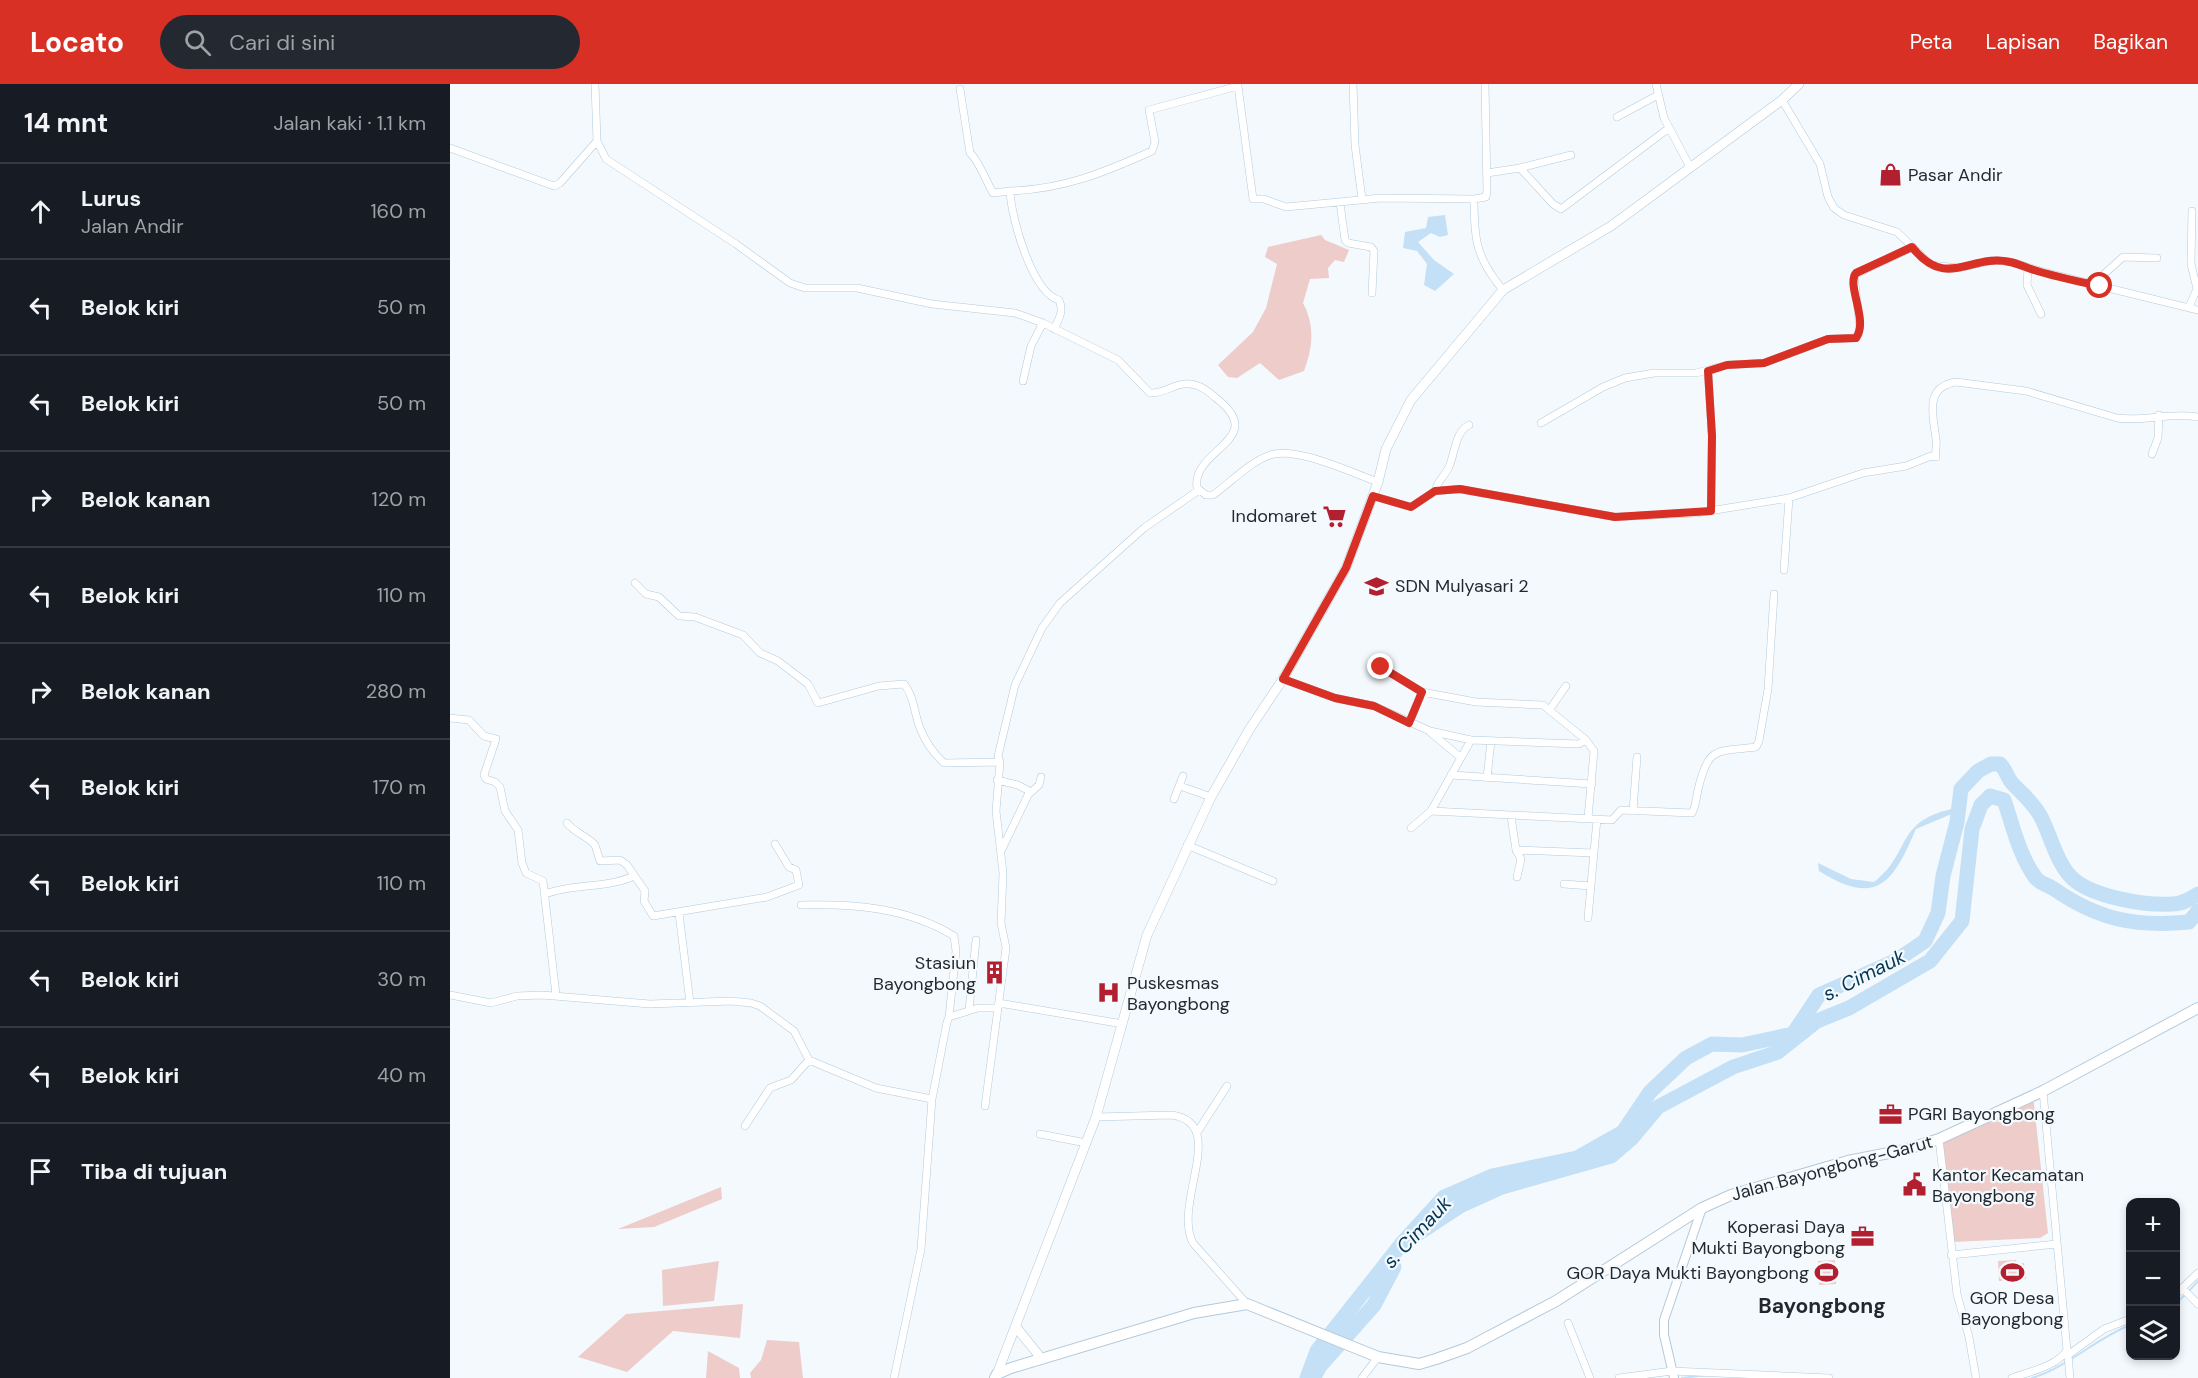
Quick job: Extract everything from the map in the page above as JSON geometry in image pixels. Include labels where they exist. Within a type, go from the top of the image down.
[{"type":"main road","points":[[996,1376],[1096,1117],[1147,935],[1187,844],[1211,797],[1249,730],[1283,679],[1346,568],[1378,482],[1386,449],[1411,400],[1503,290],[1520,278],[1588,241],[1782,100],[1799,84]]},
{"type":"main road","name":"Jalan Bayongbong-Garut","points":[[1247,1304],[1377,1357],[1419,1364],[1436,1359],[1467,1348],[1556,1301],[1702,1208],[1731,1195],[1939,1139],[2043,1091],[2198,1008]]},
{"type":"main road","points":[[996,1376],[1041,1358],[1194,1313],[1247,1304]]},
{"type":"main road","points":[[1016,1327],[1041,1358]]},
{"type":"street","points":[[595,84],[597,141],[606,159],[736,244],[790,283],[805,288],[857,288],[932,304],[1016,313],[1054,328],[1118,360],[1143,389],[1150,393],[1158,394],[1185,384],[1192,384],[1207,391],[1230,411],[1235,419],[1235,431],[1198,472],[1196,481],[1199,490],[1206,495],[1213,495],[1261,459],[1282,453],[1330,465],[1378,482]]},
{"type":"street","points":[[1353,84],[1355,145],[1362,199]]},
{"type":"street","points":[[960,88],[970,153],[976,157],[980,172],[993,193],[1049,189],[1110,170],[1152,151],[1155,142],[1149,110],[1240,85],[1253,199],[1267,200],[1280,206],[1340,204],[1362,199],[1473,199],[1487,195],[1485,84]]},
{"type":"street","points":[[1656,84],[1669,128],[1690,167]]},
{"type":"street","points":[[1617,117],[1658,95]]},
{"type":"street","points":[[1782,100],[1820,164],[1828,197],[1834,208],[1844,215],[1897,232],[1923,261],[1942,268],[1958,268],[1994,260],[2011,262],[2198,310]]},
{"type":"street","points":[[1520,168],[1553,204],[1561,209],[1669,128]]},
{"type":"street","points":[[450,148],[554,186],[560,183],[597,141]]},
{"type":"street","points":[[1487,173],[1520,168],[1571,154]]},
{"type":"street","points":[[1010,191],[1025,254],[1048,295],[1059,300],[1061,304],[1059,318],[1054,328]]},
{"type":"street","points":[[1473,199],[1474,234],[1479,255],[1503,290]]},
{"type":"street","points":[[1340,204],[1345,240],[1348,243],[1371,247],[1374,251],[1372,293]]},
{"type":"street","points":[[2189,307],[2197,289],[2192,264],[2192,211]]},
{"type":"street","points":[[1541,423],[1603,387],[1624,378],[1654,373],[1708,371],[1727,365],[1764,363],[1828,339],[1856,338],[1860,328],[1854,274],[1912,247]]},
{"type":"street","points":[[2098,286],[2103,275],[2124,257],[2157,258]]},
{"type":"street","points":[[2028,268],[2027,285],[2041,314]]},
{"type":"street","points":[[1023,381],[1031,346],[1043,323]]},
{"type":"street","points":[[1708,371],[1712,436],[1711,511]]},
{"type":"street","points":[[1373,496],[1411,507],[1435,491],[1460,489],[1615,517],[1711,511],[1789,498],[1863,473],[1936,457],[1933,399],[1939,388],[1946,383],[1977,384],[2026,391],[2130,420],[2159,415],[2198,417]]},
{"type":"street","points":[[2152,454],[2158,438],[2159,415]]},
{"type":"street","points":[[1435,491],[1436,485],[1449,467],[1462,430],[1469,425]]},
{"type":"street","points":[[985,1106],[1006,948],[1001,923],[1001,851],[996,811],[1000,762],[998,756],[1015,685],[1042,628],[1060,603],[1144,528],[1199,490]]},
{"type":"street","points":[[1784,570],[1789,498]]},
{"type":"street","points":[[635,583],[646,594],[657,596],[677,615],[695,617],[743,635],[760,653],[778,661],[808,684],[818,703],[879,686],[904,684],[911,695],[920,729],[934,752],[944,763],[1000,762]]},
{"type":"street","points":[[1431,811],[1612,820],[1621,810],[1692,813],[1701,777],[1710,758],[1724,749],[1758,745],[1767,689],[1774,594]]},
{"type":"street","points":[[1381,667],[1422,692],[1476,702],[1543,705],[1550,709],[1586,740],[1594,751],[1588,818]]},
{"type":"street","points":[[1283,679],[1335,698],[1374,706],[1430,731],[1471,740],[1579,744],[1586,740]]},
{"type":"street","points":[[1550,709],[1566,686]]},
{"type":"street","points":[[1409,723],[1422,692]]},
{"type":"street","points":[[450,718],[469,720],[484,736],[495,739],[484,775],[500,787],[506,812],[518,830],[523,868],[531,877],[543,881],[556,995]]},
{"type":"street","points":[[1430,731],[1460,758]]},
{"type":"street","points":[[1411,828],[1431,811],[1471,740]]},
{"type":"street","points":[[1487,778],[1491,741]]},
{"type":"street","points":[[1633,811],[1637,757]]},
{"type":"street","points":[[1451,775],[1592,784]]},
{"type":"street","points":[[1174,799],[1183,776]]},
{"type":"street","points":[[1001,851],[1030,792],[1039,785],[1041,777]]},
{"type":"street","points":[[997,780],[1018,784],[1030,792]]},
{"type":"street","points":[[1180,786],[1211,797]]},
{"type":"street","points":[[1511,816],[1516,850],[1521,859],[1517,877]]},
{"type":"street","points":[[1588,918],[1597,819]]},
{"type":"street","points":[[567,823],[580,831],[584,839],[596,845],[600,861],[622,860],[642,885],[644,901],[653,916],[679,913],[736,900],[767,897],[799,885],[796,870],[789,867],[776,844]]},
{"type":"street","points":[[1187,844],[1273,881]]},
{"type":"street","points":[[1516,850],[1593,853]]},
{"type":"street","points":[[545,894],[561,889],[600,886],[634,876]]},
{"type":"street","points":[[1564,884],[1591,886]]},
{"type":"street","points":[[801,905],[873,906],[909,917],[954,936],[956,951],[949,1017],[932,1099],[921,1249],[894,1378]]},
{"type":"street","points":[[679,913],[690,1003]]},
{"type":"street","points":[[969,1010],[976,940]]},
{"type":"street","points":[[450,994],[491,1003],[517,996],[556,995],[650,1004],[731,1001],[760,1006],[798,1034],[809,1060],[868,1085],[932,1099]]},
{"type":"street","points":[[949,1017],[969,1010],[999,1005],[1123,1024]]},
{"type":"street","points":[[745,1126],[770,1088],[791,1080],[809,1060]]},
{"type":"street","points":[[1198,1131],[1227,1086]]},
{"type":"street","points":[[2043,1091],[2070,1378]]},
{"type":"street","points":[[1096,1117],[1183,1117],[1190,1120],[1198,1131],[1199,1152],[1188,1199],[1187,1227],[1193,1243],[1247,1304]]},
{"type":"street","points":[[1040,1134],[1086,1143]]},
{"type":"street","points":[[1939,1139],[1957,1294],[1969,1337],[1976,1378]]},
{"type":"street","points":[[1673,1375],[1664,1335],[1664,1320],[1702,1208]]},
{"type":"street","points":[[1951,1255],[2057,1244]]},
{"type":"street","points":[[2198,1273],[2181,1292],[2198,1304]]},
{"type":"street","points":[[2012,1378],[2068,1358],[2104,1329],[2126,1321]]},
{"type":"street","points":[[1568,1323],[1590,1378]]},
{"type":"street","points":[[1362,1378],[1377,1357]]},
{"type":"street","points":[[1619,1378],[1673,1375],[1829,1378]]},
{"type":"shaded area","points":[[1321,235],[1325,240],[1349,250],[1344,262],[1335,260],[1328,268],[1329,278],[1310,279],[1303,303],[1311,328],[1309,353],[1304,371],[1279,380],[1260,363],[1237,378],[1228,377],[1218,365],[1253,332],[1266,308],[1277,264],[1265,257],[1268,247]]},
{"type":"shaded area","points":[[2033,1095],[2048,1233],[2040,1238],[1953,1242],[1937,1138]]},
{"type":"shaded area","points":[[721,1187],[722,1199],[654,1227],[618,1229]]},
{"type":"shaded area","name":"GOR Daya Mukti Bayongbong","points":[[1835,1260],[1836,1284],[1819,1285],[1818,1261]]},
{"type":"shaded area","name":"GOR Desa Bayongbong","points":[[2016,1260],[2017,1264],[2024,1263],[2026,1279],[1999,1281],[1998,1261]]},
{"type":"shaded area","points":[[719,1261],[714,1301],[663,1306],[662,1270]]},
{"type":"shaded area","points":[[743,1304],[740,1338],[673,1331],[627,1372],[578,1357],[626,1314]]},
{"type":"shaded area","points":[[767,1340],[799,1342],[803,1378],[751,1378],[750,1373],[761,1360]]},
{"type":"shaded area","points":[[708,1351],[739,1368],[740,1378],[706,1378]]},
{"type":"water","points":[[1445,215],[1448,235],[1440,237],[1431,233],[1418,242],[1434,260],[1454,274],[1435,291],[1424,285],[1427,264],[1417,251],[1403,248],[1405,232],[1426,228],[1428,217]]},
{"type":"water","points":[[1956,808],[1957,822],[1954,813],[1916,829],[1899,863],[1881,884],[1870,888],[1856,888],[1819,871],[1818,863],[1851,879],[1874,882],[1886,871],[1913,829],[1936,814]]},
{"type":"waterway","name":"s. Cimauk","points":[[1307,1378],[1317,1351],[1403,1242],[1444,1197],[1492,1176],[1577,1158],[1623,1132],[1650,1092],[1686,1058],[1712,1044],[1742,1045],[1793,1034],[1819,995],[1897,960],[1925,941],[1938,913],[1943,876],[1957,822],[1961,789],[1978,771],[1991,764],[2000,764],[2012,783],[2038,812],[2066,872],[2081,885],[2106,895],[2134,902],[2176,904],[2198,894]]},
{"type":"waterway","points":[[1419,1233],[1460,1206],[1502,1187],[1611,1156],[1632,1138],[1658,1107],[1733,1067],[1778,1052],[1817,1021],[1849,1008],[1930,961],[1962,921],[1972,829],[1981,805],[1990,796],[2004,800],[2021,850],[2035,877],[2071,900],[2102,914],[2134,922],[2189,922],[2198,911]]},
{"type":"waterway","points":[[1315,1375],[1320,1366],[1374,1305],[1394,1267]]},
{"type":"waterway","points":[[2189,1291],[2198,1281]]},
{"type":"waterway","points":[[2180,1299],[2185,1295]]},
{"type":"waterway","points":[[2032,1378],[2058,1367],[2126,1327]]},
{"type":"waterway","points":[[1682,1378],[1706,1375]]},
{"type":"place","name":"Pasar Andir","points":[[1890,175]]},
{"type":"place","name":"Indomaret","points":[[1335,516]]},
{"type":"place","name":"SDN Mulyasari 2","points":[[1377,586]]},
{"type":"place","name":"Stasiun Bayongbong","points":[[994,973]]},
{"type":"place","name":"Puskesmas Bayongbong","points":[[1109,993]]},
{"type":"place","name":"PGRI Bayongbong","points":[[1890,1114]]},
{"type":"place","name":"Kantor Kecamatan Bayongbong","points":[[1914,1185]]},
{"type":"place","name":"Koperasi Daya Mukti Bayongbong","points":[[1863,1237]]},
{"type":"place","name":"GOR Desa Bayongbong","points":[[2012,1272]]},
{"type":"place","name":"GOR Daya Mukti Bayongbong","points":[[1827,1273]]},
{"type":"district","name":"Bayongbong","points":[[1822,1306]]},
{"type":"route","points":[[1381,667],[1422,692],[1409,723],[1374,706],[1335,698],[1283,679],[1346,568],[1373,496],[1400,506],[1411,507],[1435,491],[1460,489],[1557,504],[1615,517],[1711,511],[1712,436],[1708,371],[1727,365],[1764,363],[1828,339],[1856,338],[1860,328],[1854,274],[1880,264],[1912,247],[1923,261],[1942,268],[1958,268],[1994,260],[2011,262],[2100,286]]}]
